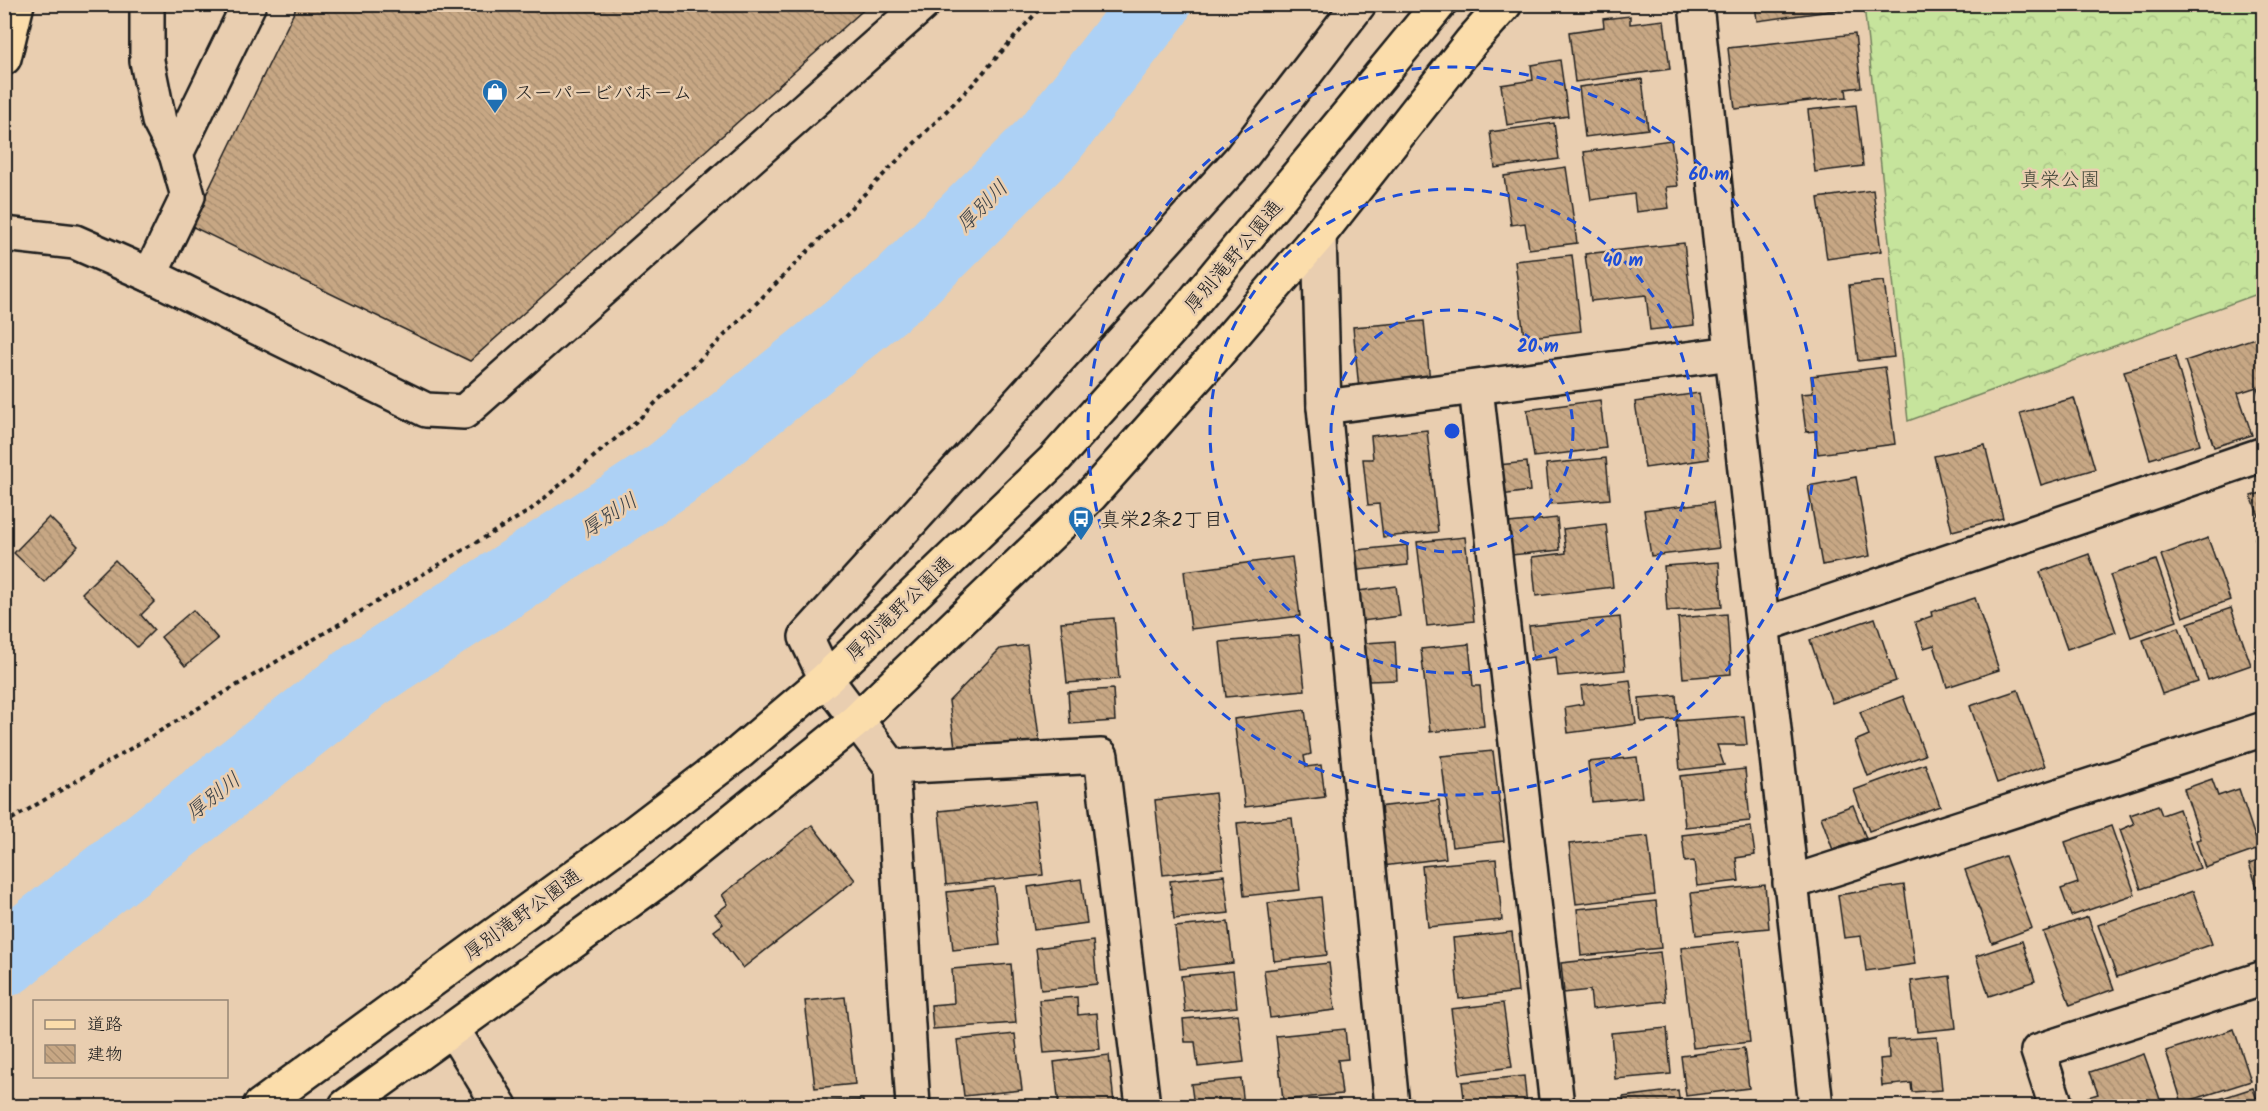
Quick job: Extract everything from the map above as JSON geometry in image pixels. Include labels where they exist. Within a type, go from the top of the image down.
[{"type":"main road","points":[[4,58],[17,4]]},
{"type":"main road","name":"厚別滝野公園通","points":[[260,1107],[626,839],[740,752],[826,679],[1053,461],[1196,300],[1439,4]]},
{"type":"main road","points":[[346,1107],[664,876],[857,720],[1091,495],[1211,361],[1319,235],[1471,42],[1505,4]]},
{"type":"street","points":[[147,4],[147,61],[159,121],[176,154],[188,196],[150,275]]},
{"type":"street","points":[[176,154],[249,4]]},
{"type":"street","points":[[4,234],[75,242],[150,275],[426,410],[464,412],[923,4]]},
{"type":"street","points":[[913,1107],[892,767],[826,679],[806,638],[1240,159],[1359,4]]},
{"type":"street","points":[[1696,4],[1732,353],[1816,1107]]},
{"type":"street","points":[[1319,235],[1324,407],[1392,1107]]},
{"type":"street","points":[[1324,407],[1732,353]]},
{"type":"street","points":[[1476,388],[1557,1107]]},
{"type":"street","points":[[1762,625],[2264,454]]},
{"type":"street","points":[[1790,883],[2264,729]]},
{"type":"street","points":[[892,767],[1101,756],[1143,1107]]},
{"type":"street","points":[[2056,1107],[2038,1051],[2264,978]]},
{"type":"street","points":[[453,1030],[500,1107]]},
{"type":"path","points":[[4,824],[529,511],[639,419],[734,326],[973,84],[1044,4]]},
{"type":"green space","name":"真栄公園","points":[[1864,5],[2263,5],[2263,292],[1908,421]]},
{"type":"building","name":"スーパービバホーム","points":[[298,4],[870,4],[470,361],[191,226]]},
{"type":"building","points":[[1755,4],[1838,4],[1838,10],[1757,21]]},
{"type":"building","points":[[1630,16],[1630,24],[1664,20],[1670,69],[1575,82],[1569,32],[1604,27],[1603,19]]},
{"type":"building","points":[[1855,34],[1861,87],[1846,89],[1847,97],[1735,109],[1728,48]]},
{"type":"building","points":[[1560,60],[1568,116],[1507,125],[1501,85],[1533,80],[1531,65]]},
{"type":"building","points":[[1642,79],[1648,129],[1585,137],[1579,87]]},
{"type":"building","points":[[1856,105],[1863,166],[1815,172],[1808,110]]},
{"type":"building","points":[[1554,123],[1559,159],[1495,168],[1490,132]]},
{"type":"building","points":[[1671,140],[1678,186],[1666,187],[1669,208],[1636,212],[1634,194],[1591,200],[1584,152]]},
{"type":"building","points":[[1566,167],[1577,243],[1529,249],[1525,223],[1511,225],[1504,176]]},
{"type":"building","points":[[1873,190],[1881,251],[1827,259],[1818,198]]},
{"type":"building","points":[[1684,243],[1694,325],[1650,330],[1646,295],[1591,301],[1585,254]]},
{"type":"building","points":[[1572,255],[1581,331],[1524,338],[1515,261]]},
{"type":"building","points":[[1884,281],[1894,357],[1858,361],[1849,285]]},
{"type":"building","points":[[1424,321],[1430,382],[1359,389],[1353,327]]},
{"type":"building","points":[[2264,335],[2264,407],[2257,387],[2238,393],[2252,435],[2214,447],[2185,361]]},
{"type":"building","points":[[2175,357],[2200,444],[2150,459],[2124,371]]},
{"type":"building","points":[[1885,367],[1895,444],[1818,454],[1815,431],[1806,432],[1801,394],[1813,393],[1811,376]]},
{"type":"building","points":[[1699,393],[1709,459],[1645,468],[1635,402]]},
{"type":"building","points":[[2074,398],[2095,469],[2041,485],[2020,413]]},
{"type":"building","points":[[1600,400],[1606,448],[1534,457],[1527,410]]},
{"type":"building","points":[[1427,430],[1438,532],[1383,537],[1379,504],[1368,505],[1363,459],[1373,459],[1371,436]]},
{"type":"building","points":[[1985,445],[2003,518],[1952,531],[1934,456]]},
{"type":"building","points":[[1606,458],[1610,499],[1550,504],[1546,464]]},
{"type":"building","points":[[1527,462],[1530,491],[1501,495],[1498,465]]},
{"type":"building","points":[[1856,477],[1870,556],[1822,565],[1808,486]]},
{"type":"building","points":[[2264,492],[2264,529],[2251,496]]},
{"type":"building","points":[[1713,502],[1719,548],[1651,556],[1644,510]]},
{"type":"building","points":[[49,517],[78,546],[44,582],[14,553]]},
{"type":"building","points":[[1557,518],[1560,550],[1512,555],[1509,523]]},
{"type":"building","points":[[1606,524],[1613,587],[1536,596],[1532,557],[1566,553],[1563,529]]},
{"type":"building","points":[[2264,535],[2264,561],[2263,561],[2255,538]]},
{"type":"building","points":[[1465,537],[1474,621],[1427,626],[1417,542]]},
{"type":"building","points":[[2208,538],[2230,600],[2183,617],[2161,555]]},
{"type":"building","points":[[1407,545],[1408,565],[1350,571],[1348,551]]},
{"type":"building","points":[[2089,554],[2116,632],[2067,649],[2040,572]]},
{"type":"building","points":[[1292,557],[1300,616],[1191,629],[1184,571]]},
{"type":"building","points":[[115,560],[155,601],[141,615],[154,630],[137,647],[82,593]]},
{"type":"building","points":[[2156,560],[2177,621],[2131,637],[2110,575]]},
{"type":"building","points":[[1719,562],[1722,607],[1667,611],[1664,566]]},
{"type":"building","points":[[1396,586],[1400,616],[1355,622],[1351,592]]},
{"type":"building","points":[[1975,598],[1999,670],[1947,687],[1934,645],[1924,648],[1915,622],[1932,616],[1931,612]]},
{"type":"building","points":[[2231,608],[2251,665],[2208,680],[2188,623]]},
{"type":"building","points":[[193,610],[218,639],[185,666],[161,637]]},
{"type":"building","points":[[1727,614],[1731,674],[1683,678],[1678,618]]},
{"type":"building","points":[[1620,617],[1625,670],[1558,676],[1556,657],[1533,660],[1529,626]]},
{"type":"building","points":[[1114,618],[1119,679],[1067,683],[1061,622]]},
{"type":"building","points":[[1875,618],[1896,681],[1832,703],[1810,640]]},
{"type":"building","points":[[2179,627],[2198,682],[2162,694],[2143,640]]},
{"type":"building","points":[[1299,635],[1305,690],[1226,697],[1220,642]]},
{"type":"building","points":[[1395,641],[1397,680],[1369,681],[1365,643]]},
{"type":"building","points":[[1469,644],[1473,686],[1480,686],[1484,726],[1430,732],[1421,649]]},
{"type":"building","points":[[1027,645],[1040,745],[956,755],[949,701],[1000,649]]},
{"type":"building","points":[[2264,645],[2264,677],[2254,649]]},
{"type":"building","points":[[1630,680],[1636,724],[1568,733],[1565,707],[1583,704],[1581,686]]},
{"type":"building","points":[[1113,689],[1115,721],[1070,724],[1068,692]]},
{"type":"building","points":[[2018,690],[2045,766],[1997,783],[1970,706]]},
{"type":"building","points":[[1676,695],[1678,719],[1641,722],[1639,698]]},
{"type":"building","points":[[1903,696],[1925,755],[1868,776],[1855,741],[1869,735],[1860,712]]},
{"type":"building","points":[[1305,710],[1311,754],[1304,756],[1306,767],[1321,765],[1325,797],[1245,807],[1234,719]]},
{"type":"building","points":[[1744,716],[1747,745],[1717,745],[1724,765],[1680,770],[1676,721]]},
{"type":"building","points":[[1493,751],[1504,841],[1452,847],[1441,756]]},
{"type":"building","points":[[1637,757],[1642,797],[1592,802],[1588,762]]},
{"type":"building","points":[[1925,764],[1940,806],[1869,831],[1854,790]]},
{"type":"building","points":[[1745,769],[1750,821],[1685,827],[1680,776]]},
{"type":"building","points":[[2212,779],[2218,796],[2239,789],[2259,849],[2205,868],[2196,840],[2201,839],[2184,789]]},
{"type":"building","points":[[1215,793],[1223,868],[1163,875],[1155,800]]},
{"type":"building","points":[[1439,800],[1446,858],[1375,867],[1368,808]]},
{"type":"building","points":[[1035,801],[1043,875],[946,885],[939,811]]},
{"type":"building","points":[[1853,805],[1866,838],[1833,850],[1821,817]]},
{"type":"building","points":[[2158,805],[2162,815],[2179,809],[2200,868],[2141,889],[2120,830],[2134,824],[2130,815]]},
{"type":"building","points":[[1292,818],[1300,890],[1244,896],[1237,823]]},
{"type":"building","points":[[812,825],[855,880],[743,968],[714,931],[723,924],[715,914],[728,904],[722,895]]},
{"type":"building","points":[[2111,826],[2135,894],[2071,916],[2061,889],[2078,883],[2065,842]]},
{"type":"building","points":[[1751,827],[1755,855],[1736,858],[1739,881],[1697,886],[1694,861],[1685,862],[1682,835]]},
{"type":"building","points":[[1648,836],[1655,895],[1576,904],[1569,844]]},
{"type":"building","points":[[2005,856],[2032,928],[1992,943],[1965,870]]},
{"type":"building","points":[[1496,859],[1502,920],[1428,927],[1422,866]]},
{"type":"building","points":[[2264,859],[2264,906],[2249,864]]},
{"type":"building","points":[[1224,875],[1229,913],[1174,919],[1170,881]]},
{"type":"building","points":[[1081,879],[1087,923],[1034,930],[1028,887]]},
{"type":"building","points":[[1765,885],[1769,928],[1696,935],[1691,893]]},
{"type":"building","points":[[1904,885],[1915,964],[1866,971],[1861,936],[1844,938],[1838,895]]},
{"type":"building","points":[[994,887],[1000,945],[953,950],[947,892]]},
{"type":"building","points":[[2193,891],[2212,944],[2117,977],[2098,925]]},
{"type":"building","points":[[1321,897],[1327,955],[1274,961],[1268,903]]},
{"type":"building","points":[[1656,901],[1661,948],[1581,956],[1577,909]]},
{"type":"building","points":[[2088,917],[2114,989],[2070,1005],[2043,932]]},
{"type":"building","points":[[1228,922],[1233,963],[1180,969],[1175,927]]},
{"type":"building","points":[[1512,932],[1518,992],[1459,999],[1453,938]]},
{"type":"building","points":[[1093,941],[1097,984],[1041,990],[1036,948]]},
{"type":"building","points":[[1739,941],[1750,1042],[1693,1048],[1681,948]]},
{"type":"building","points":[[2022,941],[2035,981],[1989,996],[1976,956]]},
{"type":"building","points":[[1660,952],[1666,1001],[1592,1009],[1590,990],[1564,993],[1561,963]]},
{"type":"building","points":[[1329,963],[1335,1010],[1270,1018],[1264,970]]},
{"type":"building","points":[[1011,964],[1016,1023],[933,1029],[931,1005],[954,1003],[952,969]]},
{"type":"building","points":[[1233,971],[1237,1007],[1185,1012],[1181,976]]},
{"type":"building","points":[[1950,976],[1956,1028],[1917,1032],[1911,981]]},
{"type":"building","points":[[845,997],[855,1084],[815,1088],[805,1001]]},
{"type":"building","points":[[1077,997],[1078,1015],[1097,1013],[1100,1049],[1044,1053],[1039,1000]]},
{"type":"building","points":[[1503,1003],[1512,1067],[1460,1074],[1451,1009]]},
{"type":"building","points":[[1238,1014],[1244,1062],[1198,1067],[1195,1042],[1185,1042],[1183,1019]]},
{"type":"building","points":[[1667,1028],[1671,1074],[1615,1079],[1611,1033]]},
{"type":"building","points":[[1345,1029],[1348,1059],[1338,1060],[1342,1094],[1283,1100],[1276,1036]]},
{"type":"building","points":[[2234,1029],[2251,1081],[2182,1103],[2166,1051]]},
{"type":"building","points":[[1015,1034],[1022,1090],[964,1096],[957,1040]]},
{"type":"building","points":[[1937,1037],[1942,1090],[1912,1092],[1911,1083],[1882,1086],[1880,1059],[1889,1058],[1888,1040]]},
{"type":"building","points":[[1744,1048],[1749,1088],[1686,1096],[1681,1056]]},
{"type":"building","points":[[2144,1054],[2161,1102],[2149,1106],[2091,1106],[2088,1097],[2098,1094],[2090,1072]]},
{"type":"building","points":[[1109,1055],[1114,1103],[1059,1106],[1054,1062]]},
{"type":"building","points":[[1524,1076],[1527,1106],[1465,1106],[1462,1082]]},
{"type":"building","points":[[1241,1079],[1244,1106],[1194,1106],[1191,1084]]},
{"type":"building","points":[[2253,1088],[2259,1106],[2201,1106],[2201,1105]]},
{"type":"building","points":[[1678,1090],[1680,1106],[1624,1106],[1623,1097]]},
{"type":"building","points":[[1958,1099],[1958,1106],[1883,1106]]},
{"type":"building","points":[[863,1100],[863,1106],[807,1106],[807,1102]]},
{"type":"building","points":[[1341,1102],[1341,1106],[1286,1106]]},
{"type":"waterway","name":"厚別川","points":[[4,961],[365,675],[671,474],[899,289],[1050,139],[1155,4]]},
{"type":"place","name":"スーパービバホーム","points":[[495,115]]},
{"type":"place","name":"真栄2条2丁目","points":[[1081,542]]}]
